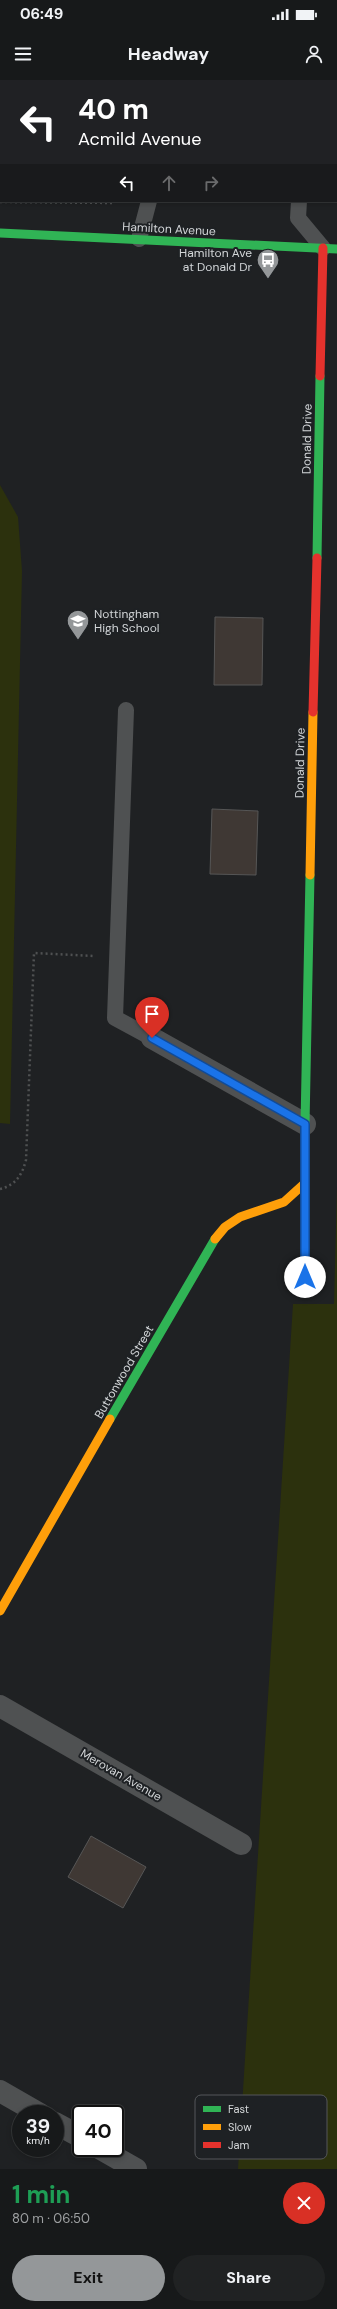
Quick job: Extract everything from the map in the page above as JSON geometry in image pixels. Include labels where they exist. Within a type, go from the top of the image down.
[{"type":"street","name":"Hamilton Avenue","points":[[0,233],[330,249]]},
{"type":"street","name":"Donald Drive","points":[[305,1277],[305,1124],[330,249]]},
{"type":"street","points":[[152,1038],[305,1124]]},
{"type":"street","name":"Buttonwood Street","points":[[0,1611],[209,1247],[225,1227],[240,1217],[284,1202],[305,1183]]},
{"type":"street","name":"Merovan Avenue","points":[[0,1706],[241,1844]]},
{"type":"street","points":[[0,2091],[24,2105]]},
{"type":"street","points":[[115,2157],[136,2169]]},
{"type":"lane","points":[[139,239],[149,202]]},
{"type":"lane","points":[[298,202],[298,218],[330,249]]},
{"type":"lane","points":[[126,710],[115,1018],[152,1038]]},
{"type":"path","points":[[0,202],[115,203]]},
{"type":"path","points":[[0,1189],[8,1187],[21,1176],[26,1160],[34,953],[117,957]]},
{"type":"green space","points":[[0,485],[18,517],[22,571],[10,1124],[0,1123]]},
{"type":"green space","points":[[337,1187],[337,2169],[238,2169],[239,2159],[327,2159],[327,2095],[243,2095],[293,1304],[334,1304]]},
{"type":"building","points":[[215,617],[263,618],[262,685],[214,685]]},
{"type":"building","points":[[212,809],[258,811],[256,875],[210,874]]},
{"type":"building","points":[[91,1836],[146,1867],[123,1908],[68,1877]]},
{"type":"traffic: fast","points":[[0,233],[337,249]]},
{"type":"traffic: fast","points":[[317,558],[320,376]]},
{"type":"traffic: fast","points":[[305,1277],[305,1124],[310,875]]},
{"type":"traffic: fast","points":[[110,1419],[215,1239]]},
{"type":"traffic: slow","points":[[310,875],[313,712]]},
{"type":"traffic: slow","points":[[215,1239],[225,1227],[240,1217],[284,1202],[305,1183]]},
{"type":"traffic: slow","points":[[0,1611],[110,1419]]},
{"type":"traffic: jam","points":[[320,376],[323,248]]},
{"type":"traffic: jam","points":[[313,712],[317,558]]},
{"type":"place","name":"Hamilton Ave at Donald Dr","points":[[268,280]]},
{"type":"place","name":"Nottingham High School","points":[[78,640]]},
{"type":"route","points":[[152,1038],[305,1124],[305,1277]]}]
